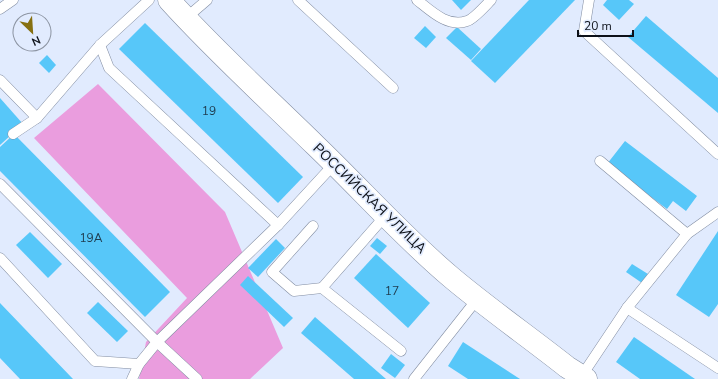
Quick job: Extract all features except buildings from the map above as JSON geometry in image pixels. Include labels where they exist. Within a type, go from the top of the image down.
[{"type":"main road","name":"РОССИЙСКАЯ УЛИЦА","points":[[169,0],[335,163],[385,216],[452,278],[582,378]]},
{"type":"lane","points":[[0,8],[14,0]]},
{"type":"lane","points":[[13,134],[37,118],[100,45],[149,0]]},
{"type":"lane","points":[[186,18],[207,0]]},
{"type":"lane","points":[[298,0],[393,88]]},
{"type":"lane","points":[[417,0],[435,15],[453,23],[468,21],[491,0]]},
{"type":"lane","points":[[589,0],[584,31],[718,154]]},
{"type":"lane","points":[[100,45],[109,68],[278,225]]},
{"type":"lane","points":[[0,80],[37,118]]},
{"type":"lane","points":[[600,161],[687,234]]},
{"type":"lane","points":[[132,379],[139,364],[157,342],[278,225],[335,163]]},
{"type":"lane","points":[[0,184],[157,342],[197,379]]},
{"type":"lane","points":[[582,378],[627,308],[687,234],[718,212]]},
{"type":"lane","points":[[313,226],[272,272],[294,291],[322,288],[385,216]]},
{"type":"lane","points":[[0,258],[95,361],[139,364]]},
{"type":"lane","points":[[322,288],[401,351]]},
{"type":"lane","points":[[414,379],[478,298]]},
{"type":"lane","points":[[627,308],[718,368]]},
{"type":"shaded area","points":[[98,84],[225,212],[283,348],[250,379],[139,379],[146,342],[187,298],[34,138]]}]
